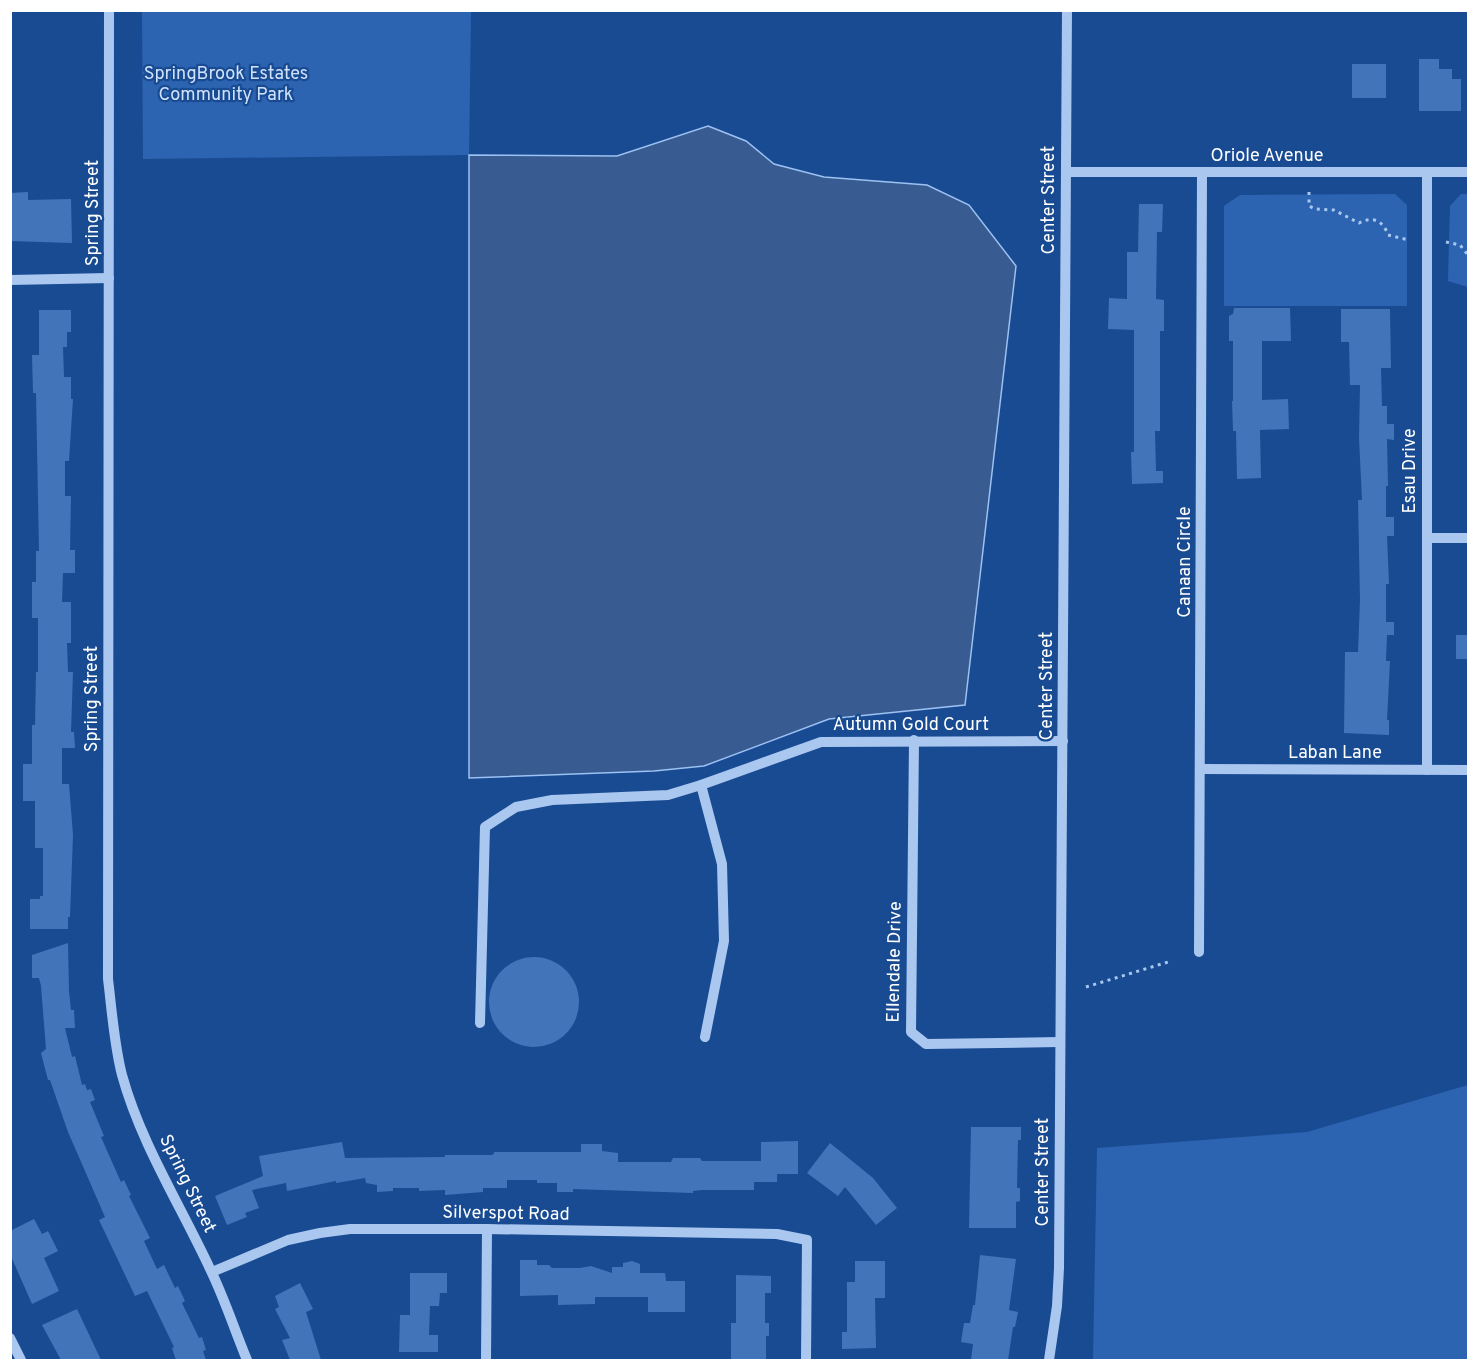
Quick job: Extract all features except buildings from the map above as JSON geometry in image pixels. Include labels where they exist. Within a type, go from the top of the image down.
[{"type":"street","name":"Spring Street","points":[[109,10],[108,979],[115,1044],[122,1076],[134,1109],[212,1272],[247,1360]]},
{"type":"street","name":"Center Street","points":[[1049,1360],[1057,1306],[1059,1268],[1068,10]]},
{"type":"street","name":"Oriole Avenue","points":[[1066,172],[1468,172]]},
{"type":"street","name":"Canaan Circle","points":[[1199,952],[1202,172]]},
{"type":"street","name":"Esau Drive","points":[[1427,172],[1427,770]]},
{"type":"street","points":[[10,280],[109,278]]},
{"type":"street","points":[[1427,538],[1468,538]]},
{"type":"street","name":"Ellendale Drive","points":[[914,740],[911,1032],[926,1044],[1060,1042]]},
{"type":"street","name":"Autumn Gold Court","points":[[480,1023],[485,827],[516,807],[552,800],[668,795],[821,742],[1063,741]]},
{"type":"street","name":"Laban Lane","points":[[1201,769],[1468,770]]},
{"type":"street","points":[[700,785],[722,864],[724,941],[705,1037]]},
{"type":"street","name":"Silverspot Road","points":[[212,1272],[288,1240],[350,1229],[777,1234],[807,1240],[806,1360]]},
{"type":"street","points":[[486,1360],[487,1229]]},
{"type":"street","points":[[10,1338],[21,1360]]},
{"type":"path","points":[[1309,192],[1310,206],[1315,210],[1334,210],[1359,223],[1365,220],[1377,220],[1385,226],[1388,235],[1409,240]]},
{"type":"path","points":[[1446,242],[1460,245],[1468,255]]},
{"type":"path","points":[[1086,987],[1167,962]]},
{"type":"green space","name":"SpringBrook Estates Community Park","points":[[142,11],[471,11],[469,155],[143,159]]},
{"type":"green space","points":[[1395,194],[1407,205],[1407,306],[1224,306],[1224,206],[1240,195]]},
{"type":"green space","points":[[1461,194],[1468,194],[1468,287],[1448,281],[1450,206]]},
{"type":"green space","points":[[1468,1085],[1468,1360],[1093,1360],[1097,1148],[1307,1132]]},
{"type":"shaded area","points":[[708,126],[746,141],[774,164],[824,177],[927,185],[969,205],[1016,266],[965,705],[829,719],[704,766],[654,771],[469,778],[469,155],[617,156]]}]
